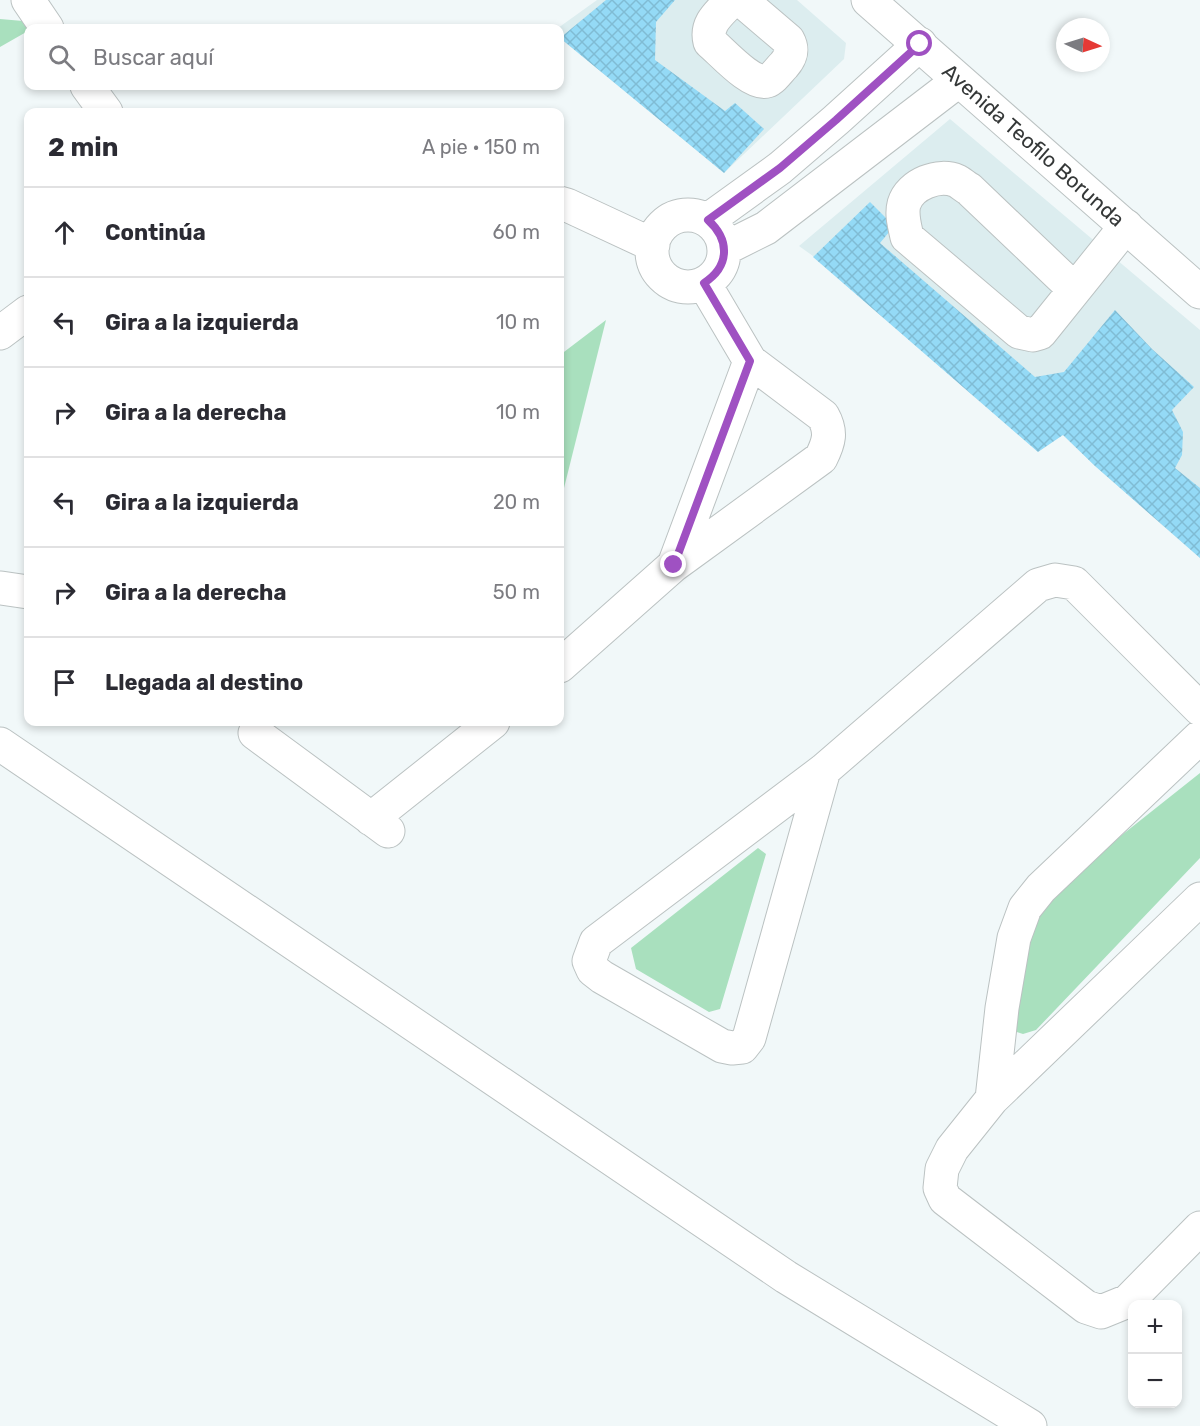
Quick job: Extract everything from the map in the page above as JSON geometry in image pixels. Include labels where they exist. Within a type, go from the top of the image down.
[{"type":"street","points":[[28,0],[44,24]]},
{"type":"street","points":[[732,0],[712,21],[708,35],[710,42],[752,79],[766,81],[771,79],[788,60],[791,46],[788,40],[741,0]]},
{"type":"street","name":"Avenida Teofilo Borunda","points":[[868,0],[1200,292]]},
{"type":"street","points":[[708,220],[780,168],[920,44]]},
{"type":"street","points":[[724,249],[766,228],[958,81]]},
{"type":"street","points":[[90,90],[103,108]]},
{"type":"street","points":[[1074,289],[969,189],[956,180],[927,181],[913,190],[904,203],[903,220],[908,237],[1019,332],[1034,335],[1040,333],[1126,226]]},
{"type":"street","points":[[564,204],[653,245]]},
{"type":"street","points":[[685,215],[708,220],[722,238],[724,249],[720,269],[704,283],[693,287],[682,287],[672,283],[656,267],[652,256],[656,234],[664,224],[685,215]]},
{"type":"street","points":[[564,662],[674,565],[821,458],[829,443],[829,428],[824,416],[750,361],[704,283]]},
{"type":"street","points":[[0,333],[24,315]]},
{"type":"street","points":[[674,565],[750,361]]},
{"type":"street","points":[[824,770],[749,1038],[742,1047],[722,1046],[593,970],[589,961],[596,942],[824,770],[1038,585],[1054,580],[1074,583],[1200,709]]},
{"type":"street","points":[[255,733],[379,825],[490,726]]},
{"type":"street","points":[[992,1099],[1002,1008],[1014,938],[1025,908],[1041,888],[1200,737]]},
{"type":"street","points":[[0,744],[786,1277],[1030,1426]]},
{"type":"street","points":[[1200,899],[992,1099],[952,1149],[942,1169],[940,1188],[945,1199],[1086,1307],[1101,1312],[1128,1301],[1200,1228]]},
{"type":"shaded area","points":[[597,0],[797,0],[846,43],[844,59],[724,173],[564,41],[564,24]]},
{"type":"shaded area","points":[[950,119],[1200,330],[1200,558],[1063,435],[799,246]]},
{"type":"green space","points":[[0,19],[23,21],[24,33],[0,47]]},
{"type":"green space","points":[[606,320],[564,488],[564,352]]},
{"type":"green space","points":[[1200,773],[1200,858],[1036,1030],[1023,1034],[1008,1029],[1035,904]]},
{"type":"green space","points":[[758,848],[766,854],[720,1009],[709,1012],[636,969],[631,948]]},
{"type":"building","points":[[606,0],[675,0],[656,22],[655,60],[725,111],[735,103],[764,129],[724,173],[564,41],[564,35]]},
{"type":"building","points":[[870,202],[894,226],[880,243],[1035,377],[1064,372],[1115,310],[1152,349],[1194,387],[1172,410],[1183,432],[1182,455],[1175,468],[1200,488],[1200,558],[1063,435],[1038,452],[813,257]]},
{"type":"route","points":[[674,565],[750,361],[704,283],[720,269],[724,249],[722,238],[708,220],[780,168],[920,44]]}]
